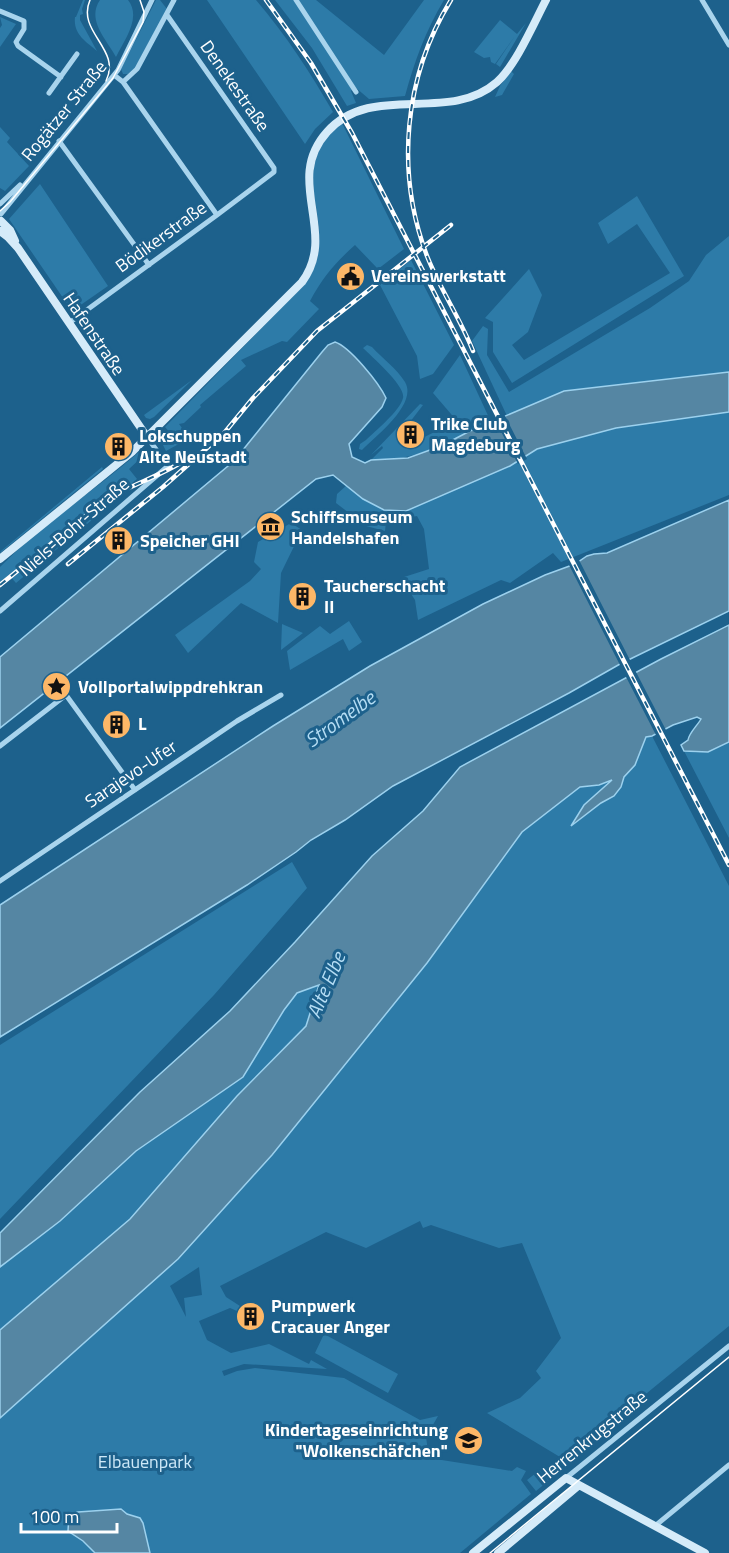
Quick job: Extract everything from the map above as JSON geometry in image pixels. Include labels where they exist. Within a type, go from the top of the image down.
[{"type":"main road","points":[[0,560],[132,452],[298,286],[308,272],[317,243],[308,186],[311,162],[316,148],[327,132],[352,113],[375,105],[444,103],[464,99],[485,90],[497,82],[509,68],[546,0]]},
{"type":"main road","points":[[0,213],[0,222]]},
{"type":"main road","name":"Hafenstraße","points":[[0,222],[10,230],[18,248]]},
{"type":"main road","name":"Hafenstraße","points":[[0,231],[18,248],[147,437]]},
{"type":"main road","points":[[566,1478],[705,1553]]},
{"type":"main road","name":"Herrenkrugstraße","points":[[473,1553],[566,1478]]},
{"type":"main road","name":"Herrenkrugstraße","points":[[498,1553],[578,1486]]},
{"type":"street","name":"Rogätzer Straße","points":[[0,213],[114,75],[152,0]]},
{"type":"street","name":"Rogätzer Straße","points":[[123,82],[137,69],[174,0]]},
{"type":"street","points":[[296,0],[356,92]]},
{"type":"street","points":[[702,0],[726,35],[729,45]]},
{"type":"street","points":[[0,11],[24,21],[24,28],[15,42],[61,77]]},
{"type":"street","name":"Denekestraße","points":[[167,15],[274,168],[271,175]]},
{"type":"street","points":[[49,93],[77,54]]},
{"type":"street","points":[[114,75],[123,82],[217,215]]},
{"type":"street","points":[[59,141],[149,266]]},
{"type":"street","name":"Bödikerstraße","points":[[69,323],[271,175]]},
{"type":"street","name":"Rogätzer Straße","points":[[0,204],[30,176]]},
{"type":"street","name":"Niels-Bohr-Straße","points":[[0,610],[168,466],[147,437]]},
{"type":"street","points":[[0,746],[66,695],[135,790]]},
{"type":"street","name":"Sarajevo-Ufer","points":[[0,881],[237,721],[281,695]]},
{"type":"street","name":"Herrenkrugstraße","points":[[566,1478],[729,1346]]},
{"type":"street","points":[[655,1526],[729,1465]]},
{"type":"green space","points":[[85,0],[83,14],[80,15],[80,20],[97,51],[81,37],[76,28],[75,17]]},
{"type":"green space","points":[[100,0],[128,0],[132,7],[130,29],[116,57],[99,30],[95,15]]},
{"type":"green space","points":[[156,0],[160,0],[167,9],[135,68],[128,74],[123,74],[121,69]]},
{"type":"green space","points":[[207,0],[256,0],[297,54],[333,112],[315,129],[305,144]]},
{"type":"green space","points":[[275,0],[316,0],[384,55],[424,0],[444,0],[421,46],[405,96],[369,99],[355,87],[351,91],[356,103],[347,106],[312,48]]},
{"type":"green space","points":[[0,17],[16,24],[0,47],[2,25]]},
{"type":"green space","points":[[500,20],[517,34],[526,23],[500,67],[496,64],[515,36],[495,64],[491,62],[490,57],[484,58],[474,52]]},
{"type":"green space","points":[[511,71],[514,74],[502,95],[495,97],[500,86]]},
{"type":"green space","points":[[342,123],[404,249],[378,269],[355,245],[330,271],[310,301],[319,309],[287,342],[282,341],[241,360],[246,366],[200,405],[201,407],[184,423],[179,424],[182,428],[179,433],[186,440],[166,451],[163,445],[172,435],[165,427],[303,286],[315,265],[319,244],[313,182],[315,162],[324,143]]},
{"type":"green space","points":[[0,127],[10,138],[7,142],[29,166],[5,191],[0,188]]},
{"type":"green space","points":[[40,184],[108,286],[72,311],[9,219]]},
{"type":"green space","points":[[637,196],[684,276],[512,383],[493,352],[493,322],[485,318],[529,269],[542,295],[528,332],[512,345],[524,360],[670,273],[637,224],[608,244],[598,223]]},
{"type":"green space","points":[[729,236],[729,372],[564,391],[507,416],[472,341],[483,326],[488,329],[487,355],[509,392],[650,308],[689,281],[706,255]]},
{"type":"green space","points":[[411,260],[454,345],[433,374],[420,379],[417,356],[380,285]]},
{"type":"green space","points":[[367,345],[372,347],[398,373],[405,382],[407,391],[406,400],[394,419],[362,450],[359,449],[360,444],[392,415],[403,398],[403,393],[394,379],[363,348]]},
{"type":"green space","points":[[460,355],[491,422],[418,454],[403,458],[371,460],[383,448],[382,446],[371,455],[420,404],[423,405],[400,435],[405,441],[404,447],[457,421],[433,393]]},
{"type":"green space","points":[[192,380],[154,417],[146,418],[144,415]]},
{"type":"green space","points":[[729,412],[729,495],[561,562],[553,553],[510,583],[501,580],[418,620],[415,600],[401,578],[429,569],[424,529],[417,516],[386,522],[385,531],[366,526],[336,503],[337,494],[347,485],[363,499],[509,466],[537,449],[616,428]]},
{"type":"green space","points":[[139,452],[143,456],[129,469],[137,479],[132,483],[134,485],[16,583],[9,575],[0,582],[0,567],[25,543]]},
{"type":"green space","points":[[102,467],[103,469],[0,553],[1,551]]},
{"type":"green space","points":[[291,523],[302,530],[281,573],[278,623],[241,603],[188,653],[175,635],[250,581],[261,569],[254,562],[258,542]]},
{"type":"green space","points":[[349,621],[362,642],[349,651],[343,639],[290,670],[287,651],[320,626],[330,634]]},
{"type":"green space","points":[[282,624],[303,633],[281,650]]},
{"type":"green space","name":"Elbauenpark","points":[[652,736],[729,886],[729,1326],[565,1460],[487,1413],[520,1398],[541,1378],[536,1371],[561,1338],[522,1243],[499,1248],[431,1225],[423,1228],[420,1221],[366,1248],[326,1232],[220,1286],[226,1297],[240,1306],[237,1311],[230,1308],[199,1321],[207,1340],[231,1353],[269,1344],[309,1364],[311,1360],[327,1369],[244,1364],[222,1371],[224,1376],[255,1368],[344,1378],[420,1420],[438,1416],[426,1437],[429,1458],[512,1471],[517,1467],[526,1471],[521,1480],[531,1494],[460,1553],[0,1553],[0,1418],[178,1259],[272,1155],[427,963],[522,832],[580,787],[599,785],[614,778],[584,805],[572,825],[614,796],[621,787],[624,777],[635,765],[646,737]],"holes":[[[199,1267],[202,1295],[184,1298],[186,1317],[170,1286]]]},
{"type":"green space","points":[[729,742],[729,838],[684,751],[707,751]]},
{"type":"green space","points":[[292,862],[307,888],[214,995],[0,1219],[0,1045]]},
{"type":"green space","points":[[319,984],[306,1026],[237,1096],[130,1219],[0,1330],[0,1267],[60,1221],[284,1010],[297,992]]},
{"type":"green space","points":[[324,1334],[398,1374],[388,1393],[315,1353]]},
{"type":"green space","points":[[540,1470],[553,1477],[536,1491],[527,1480]]},
{"type":"water","points":[[335,342],[364,366],[386,398],[382,407],[349,444],[352,457],[365,463],[371,460],[408,458],[441,446],[470,431],[564,391],[729,372],[729,412],[616,428],[537,449],[510,466],[406,511],[384,510],[363,499],[333,475],[316,479],[0,728],[0,657],[234,461],[322,352],[328,345]]},
{"type":"water","name":"Stromelbe","points":[[729,500],[729,611],[620,664],[393,786],[247,885],[0,1037],[0,905],[273,726],[370,666],[483,604],[545,575],[575,564],[587,556],[607,553]]},
{"type":"water","name":"Alte Elbe","points":[[729,625],[729,742],[708,752],[684,751],[681,745],[688,740],[701,719],[697,717],[673,725],[646,737],[635,765],[624,777],[621,787],[614,796],[571,826],[584,805],[612,780],[599,785],[580,787],[522,832],[427,963],[272,1155],[178,1259],[0,1418],[0,1330],[130,1219],[237,1096],[306,1026],[319,985],[297,993],[243,1077],[136,1151],[60,1221],[0,1267],[0,1233],[140,1092],[230,1011],[372,856],[423,811],[460,767]]},
{"type":"water","points":[[121,1509],[127,1514],[140,1518],[150,1553],[95,1553],[68,1531],[69,1515],[78,1512]]},
{"type":"pier","points":[[504,414],[527,459],[518,464],[494,418]]},
{"type":"pier","points":[[578,558],[631,662],[621,667],[568,563]]},
{"type":"pier","points":[[635,670],[667,732],[657,737],[625,675]]},
{"type":"tram line","points":[[90,0],[87,11],[89,22],[108,59],[109,70],[106,81]]},
{"type":"tram line","points":[[0,211],[113,78],[143,22],[144,12],[140,0]]},
{"type":"tram line","points":[[490,1553],[729,1357]]},
{"type":"railway","points":[[266,0],[311,63],[352,133],[729,865]]},
{"type":"railway","points":[[451,0],[435,29],[414,92],[409,125],[408,158],[417,224],[427,256],[473,351]]},
{"type":"railway","points":[[68,564],[163,487],[225,432],[253,398],[317,331],[451,225]]},
{"type":"railway","points":[[0,585],[103,502],[185,460]]},
{"type":"place","name":"Vereinswerkstatt","points":[[350,276]]},
{"type":"place","name":"Trike Club Magdeburg","points":[[410,434]]},
{"type":"place","name":"Lokschuppen Alte Neustadt","points":[[118,446]]},
{"type":"place","name":"Schiffsmuseum Handelshafen","points":[[270,527]]},
{"type":"place","name":"Speicher GHI","points":[[119,541]]},
{"type":"place","name":"Taucherschacht II","points":[[303,596]]},
{"type":"place","name":"Vollportalwippdrehkran","points":[[57,687]]},
{"type":"place","name":"L","points":[[117,724]]},
{"type":"place","name":"Pumpwerk Cracauer Anger","points":[[250,1316]]},
{"type":"place","name":"Kindertageseinrichtung \"Wolkenschäfchen\"","points":[[469,1440]]}]
